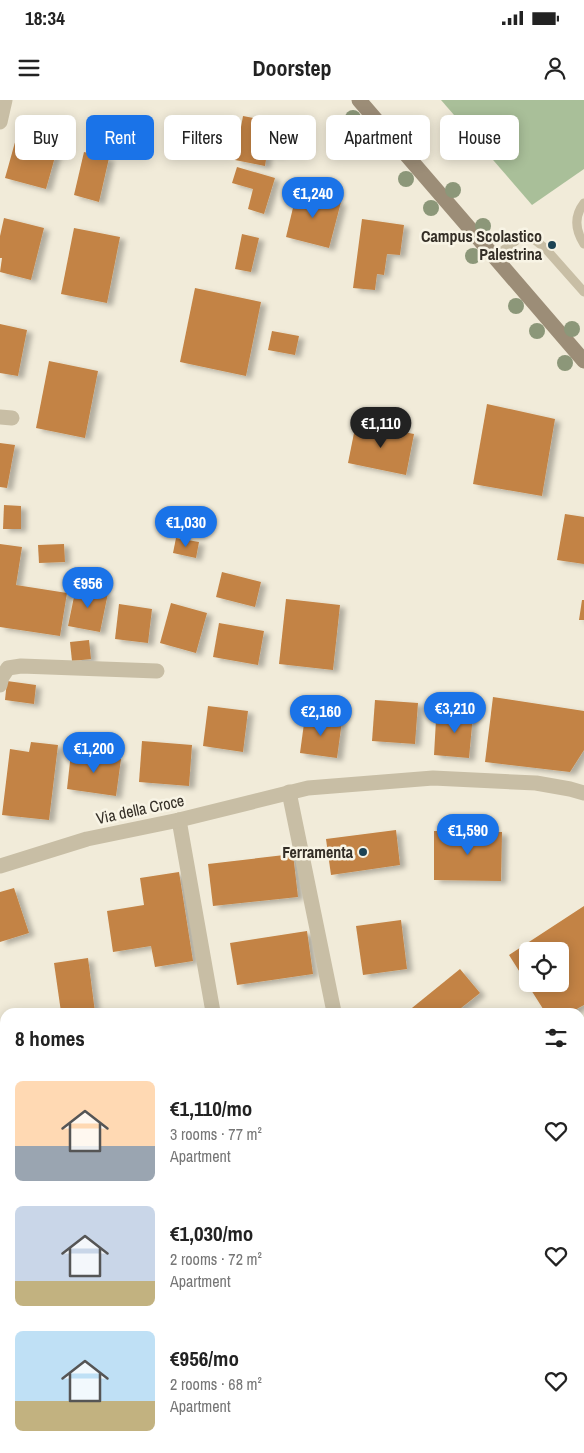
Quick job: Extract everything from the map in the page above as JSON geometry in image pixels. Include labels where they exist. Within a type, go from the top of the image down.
[{"type":"street","points":[[0,122],[5,100]]},
{"type":"street","points":[[359,100],[584,361]]},
{"type":"street","points":[[0,685],[2,677],[8,668],[21,666],[158,671]]},
{"type":"street","name":"Via della Croce","points":[[0,866],[87,839],[179,820],[308,788],[433,778],[536,783],[584,793]]},
{"type":"street","points":[[289,792],[333,1008]]},
{"type":"street","points":[[179,820],[211,1008]]},
{"type":"lane","points":[[584,203],[576,223],[584,244]]},
{"type":"lane","points":[[494,257],[521,237],[531,236],[546,248],[584,292]]},
{"type":"green space","points":[[441,100],[584,100],[584,169],[532,205],[493,160],[519,160],[519,115],[454,115]]},
{"type":"building","points":[[243,116],[251,118],[251,160],[266,160],[265,166],[235,160],[241,160]]},
{"type":"building","points":[[15,142],[15,160],[54,160],[46,189],[5,178]]},
{"type":"building","points":[[84,152],[86,152],[86,160],[109,160],[99,202],[74,195]]},
{"type":"building","points":[[237,167],[275,178],[264,214],[248,209],[253,189],[232,183]]},
{"type":"building","points":[[297,191],[341,202],[329,248],[286,237]]},
{"type":"building","points":[[4,218],[44,228],[31,280],[0,272],[2,258],[0,258],[0,236]]},
{"type":"building","points":[[362,219],[404,225],[400,255],[387,254],[384,275],[377,274],[375,290],[353,288]]},
{"type":"building","points":[[74,228],[120,237],[107,303],[61,294]]},
{"type":"building","points":[[242,234],[259,238],[251,272],[235,269]]},
{"type":"building","points":[[195,288],[261,302],[246,376],[180,362]]},
{"type":"building","points":[[0,324],[27,330],[18,376],[0,373]]},
{"type":"building","points":[[272,331],[299,336],[295,355],[268,350]]},
{"type":"building","points":[[49,361],[98,371],[85,438],[36,428]]},
{"type":"building","points":[[487,404],[555,419],[542,496],[473,484]]},
{"type":"building","points":[[356,423],[414,434],[406,475],[348,463]]},
{"type":"building","points":[[0,443],[15,445],[7,488],[0,487]]},
{"type":"building","points":[[4,505],[21,506],[21,529],[3,529]]},
{"type":"building","points":[[565,514],[584,517],[584,564],[557,560]]},
{"type":"building","points":[[176,538],[199,542],[196,558],[173,553]]},
{"type":"building","points":[[0,544],[22,547],[16,585],[67,593],[60,636],[0,627]]},
{"type":"building","points":[[64,544],[65,562],[39,563],[38,545]]},
{"type":"building","points":[[222,572],[261,582],[255,607],[216,597]]},
{"type":"building","points":[[76,587],[108,593],[100,632],[68,626]]},
{"type":"building","points":[[286,599],[340,605],[333,670],[279,664]]},
{"type":"building","points":[[582,600],[584,600],[584,620],[579,620]]},
{"type":"building","points":[[171,603],[207,613],[196,653],[160,643]]},
{"type":"building","points":[[119,604],[152,609],[148,643],[115,639]]},
{"type":"building","points":[[219,623],[264,631],[258,665],[213,657]]},
{"type":"building","points":[[89,640],[91,659],[72,661],[70,642]]},
{"type":"building","points":[[7,681],[36,685],[34,704],[5,700]]},
{"type":"building","points":[[493,697],[584,711],[584,750],[570,772],[485,762]]},
{"type":"building","points":[[375,700],[418,703],[415,744],[372,741]]},
{"type":"building","points":[[457,703],[474,704],[469,758],[434,755],[436,720],[456,721]]},
{"type":"building","points":[[208,706],[248,711],[243,752],[203,746]]},
{"type":"building","points":[[305,716],[342,721],[337,758],[300,753]]},
{"type":"building","points":[[142,741],[192,745],[189,786],[139,782]]},
{"type":"building","points":[[31,742],[58,745],[49,820],[2,815],[10,749],[29,752]]},
{"type":"building","points":[[71,753],[121,759],[116,796],[67,789]]},
{"type":"building","name":"Ferramenta","points":[[396,830],[400,865],[331,875],[326,839]]},
{"type":"building","points":[[434,831],[502,832],[501,881],[434,880]]},
{"type":"building","points":[[293,854],[298,897],[213,906],[208,864]]},
{"type":"building","points":[[179,872],[193,961],[155,967],[151,946],[113,952],[107,911],[144,905],[140,878]]},
{"type":"building","points":[[14,888],[29,933],[0,942],[0,892]]},
{"type":"building","points":[[584,906],[584,1005],[578,1008],[542,1008],[532,992],[569,992],[569,942],[529,942]]},
{"type":"building","points":[[401,920],[407,969],[363,975],[356,926]]},
{"type":"building","points":[[307,931],[313,974],[237,985],[230,943]]},
{"type":"building","points":[[519,948],[519,971],[509,955]]},
{"type":"building","points":[[88,958],[94,1008],[60,1008],[54,963]]},
{"type":"building","points":[[460,969],[480,993],[461,1008],[412,1008]]},
{"type":"place","name":"Campus Scolastico Palestrina","points":[[552,245]]},
{"type":"place","name":"Ferramenta","points":[[363,852]]}]
